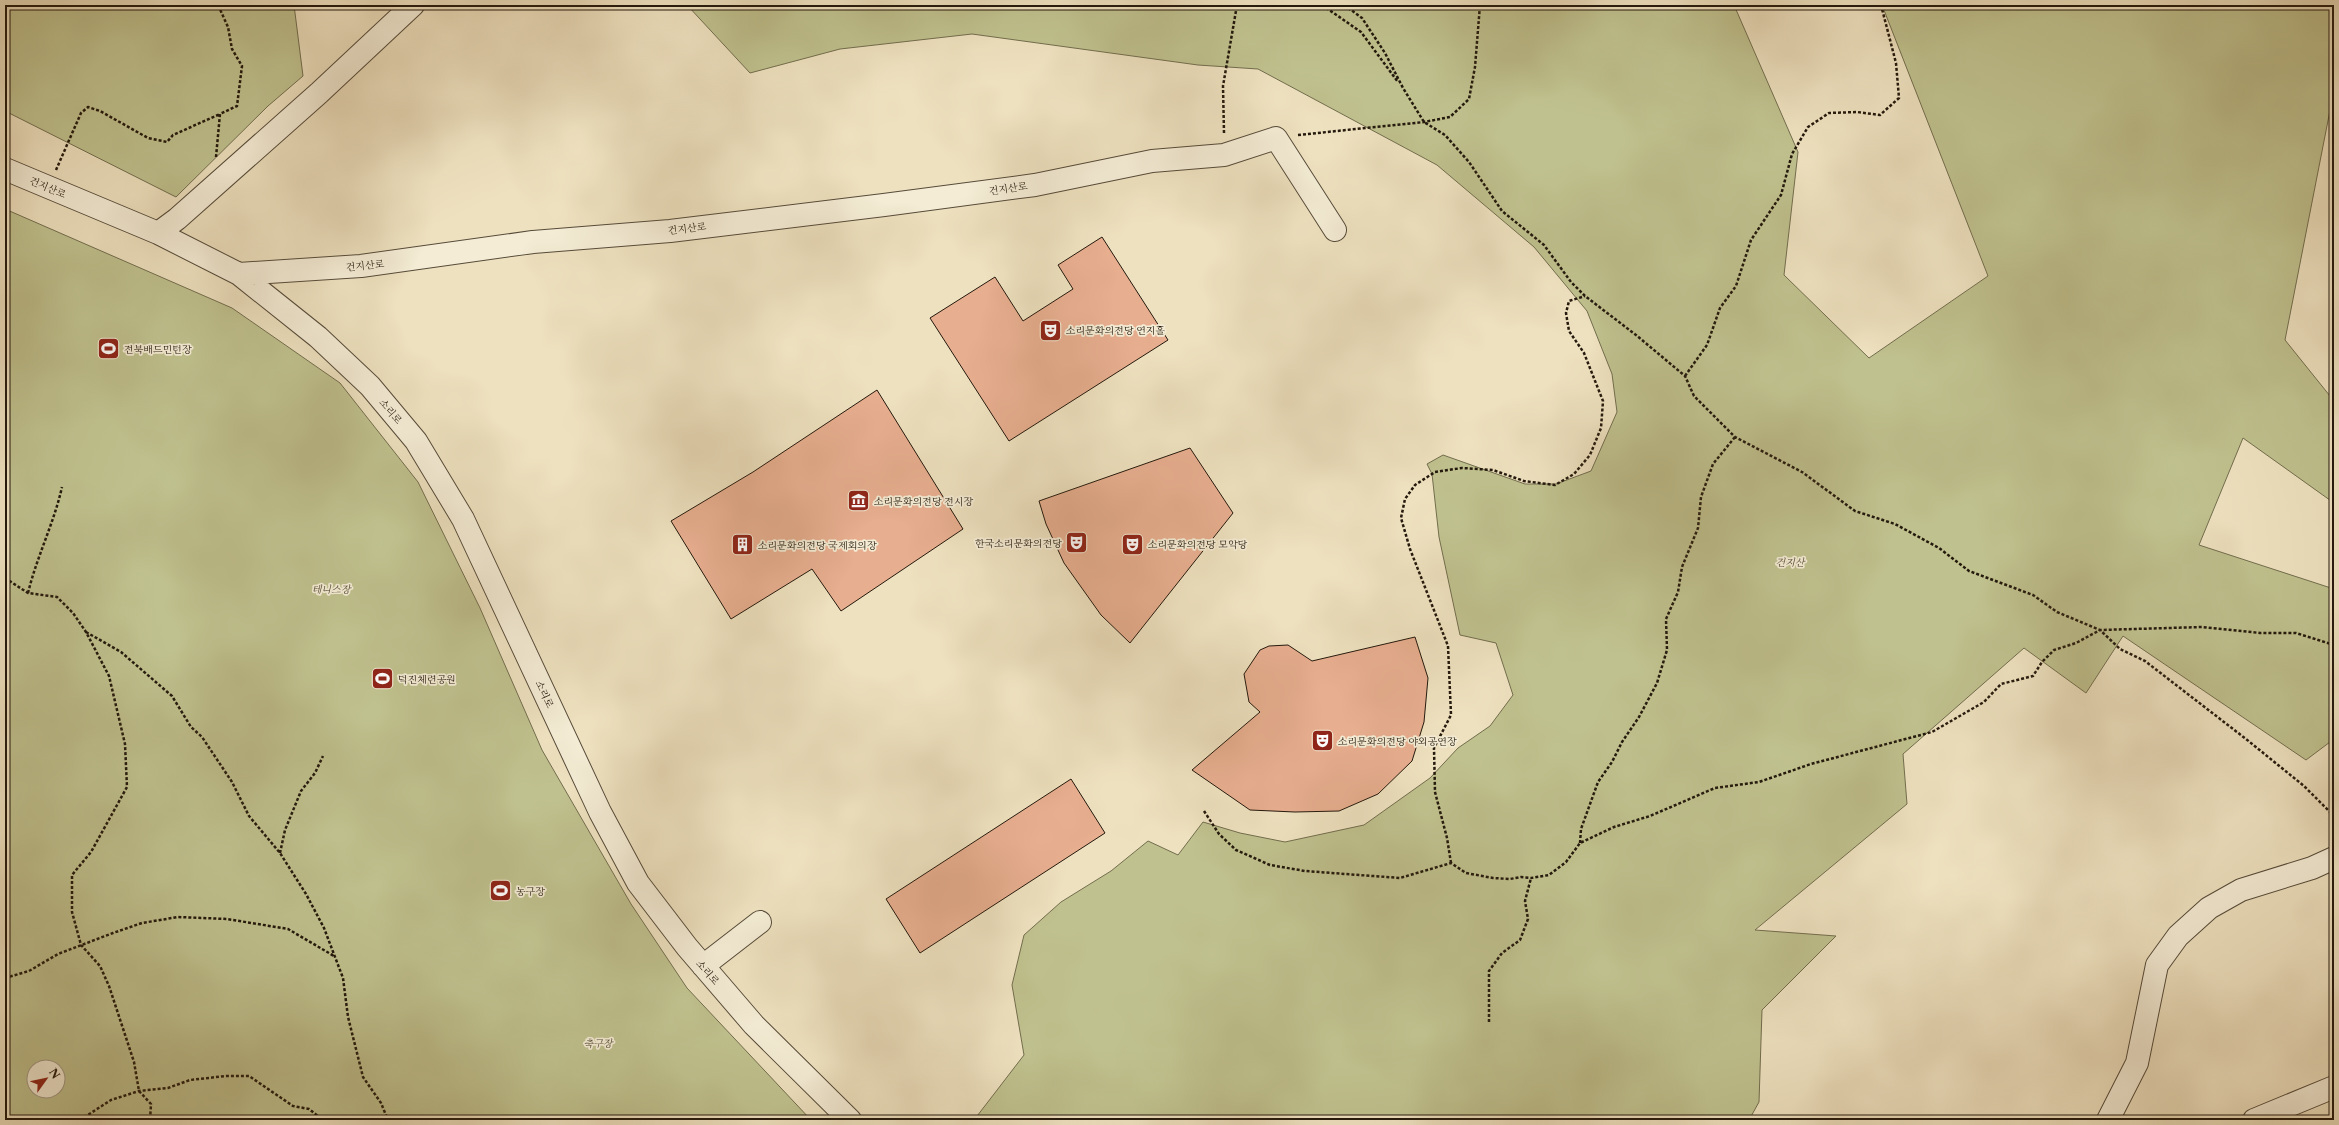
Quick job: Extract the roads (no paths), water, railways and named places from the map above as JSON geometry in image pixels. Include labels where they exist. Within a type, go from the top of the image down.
[{"type":"street","points":[[158,233],[183,214],[307,104],[413,5]]},
{"type":"street","name":"건지산로","points":[[5,169],[158,233],[239,274],[361,266],[533,242],[717,225],[1035,185],[1152,161],[1224,155],[1276,138],[1335,230]]},
{"type":"street","name":"소리로","points":[[239,274],[318,337],[370,386],[416,441],[463,519],[600,812],[638,883],[703,966],[754,1026],[850,1120]]},
{"type":"street","points":[[2108,1120],[2137,1063],[2157,965],[2178,936],[2209,908],[2242,890],[2312,868],[2334,858]]},
{"type":"street","points":[[703,966],[760,922]]},
{"type":"street","points":[[2254,1120],[2334,1087]]},
{"type":"place","name":"소리문화의전당 연지홀","points":[[1050,330]]},
{"type":"place","name":"전북배드민턴장","points":[[108,349]]},
{"type":"place","name":"소리문화의전당 전시장","points":[[858,501]]},
{"type":"place","name":"한국소리문화의전당","points":[[1077,543]]},
{"type":"place","name":"소리문화의전당 모악당","points":[[1132,544]]},
{"type":"place","name":"소리문화의전당 국제회의장","points":[[742,545]]},
{"type":"place","name":"덕진체련공원","points":[[383,679]]},
{"type":"place","name":"소리문화의전당 야외공연장","points":[[1322,741]]},
{"type":"place","name":"농구장","points":[[500,891]]},
{"type":"park label","name":"건지산","points":[[1790,562]]},
{"type":"park label","name":"테니스장","points":[[331,589]]},
{"type":"park label","name":"축구장","points":[[598,1043]]}]
